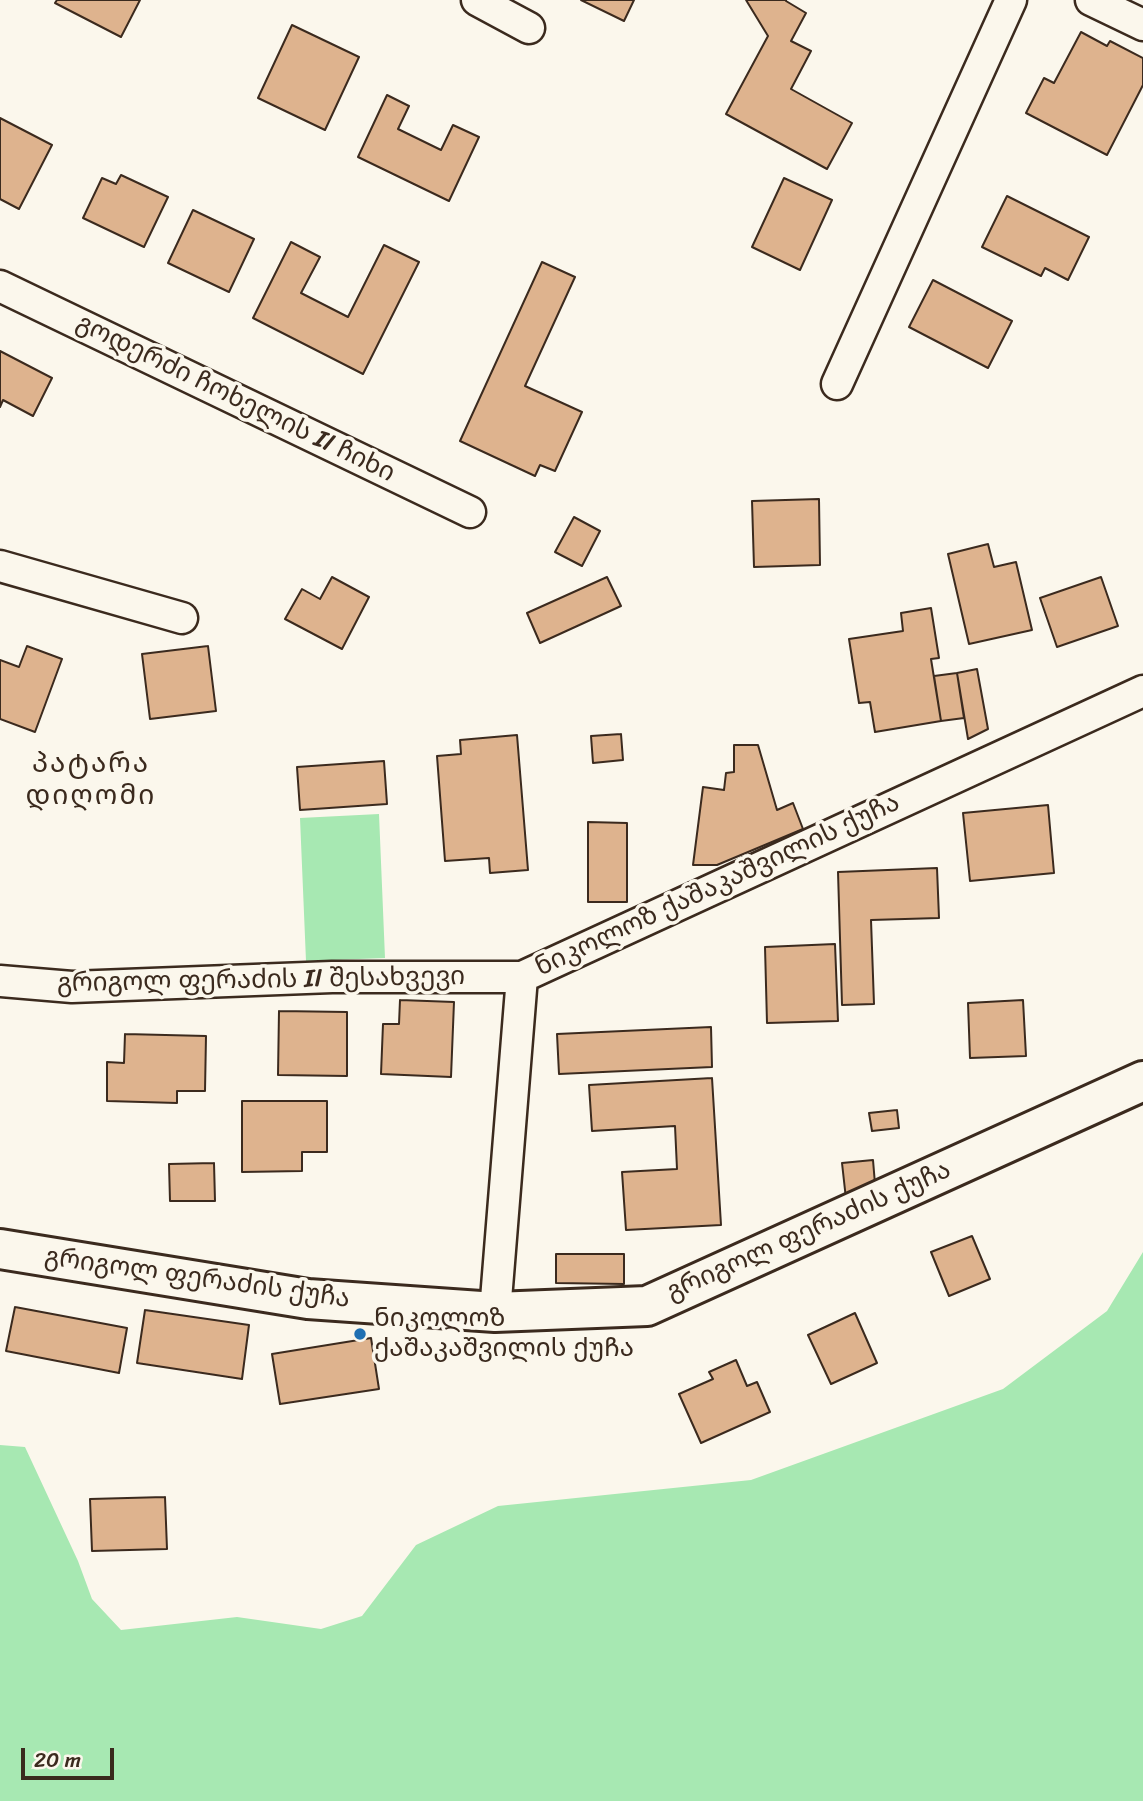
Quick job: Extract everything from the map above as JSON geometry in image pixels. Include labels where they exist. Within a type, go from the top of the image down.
[{"type":"street","points":[[477,0],[529,28]]},
{"type":"street","points":[[837,384],[1011,0]]},
{"type":"street","points":[[1091,0],[1143,24]]},
{"type":"street","name":"გოდერძი ჩოხელის II ჩიხი","points":[[0,286],[470,512]]},
{"type":"street","points":[[0,566],[182,618]]},
{"type":"street","name":"ნიკოლოზ ქაშაკაშვილის ქუჩა","points":[[495,1311],[522,976],[1143,691]]},
{"type":"street","name":"გრიგოლ ფერაძის II შესახვევი","points":[[0,981],[72,987],[332,977],[522,976]]},
{"type":"street","name":"გრიგოლ ფერაძის ქუჩა","points":[[0,1250],[308,1300],[495,1311],[647,1306],[1143,1081]]},
{"type":"green space","points":[[379,814],[385,958],[306,961],[300,818]]},
{"type":"green space","points":[[1143,1252],[1143,1801],[0,1801],[0,1445],[25,1447],[78,1561],[92,1599],[121,1630],[237,1617],[321,1629],[362,1616],[416,1545],[498,1506],[751,1480],[1003,1389],[1107,1311]]},
{"type":"building","points":[[57,0],[140,0],[121,37],[55,3]]},
{"type":"building","points":[[581,0],[634,0],[624,21]]},
{"type":"building","points":[[746,0],[786,0],[806,13],[791,41],[811,51],[791,89],[852,123],[827,169],[726,114],[768,36]]},
{"type":"building","points":[[292,25],[359,57],[325,130],[258,98]]},
{"type":"building","points":[[1081,32],[1107,46],[1110,41],[1143,58],[1143,85],[1107,155],[1026,113],[1044,78],[1054,83]]},
{"type":"building","points":[[387,95],[409,106],[398,129],[441,150],[453,125],[479,137],[449,201],[358,157]]},
{"type":"building","points":[[0,118],[52,145],[19,209],[0,199]]},
{"type":"building","points":[[121,175],[168,197],[144,247],[83,218],[102,178],[116,184]]},
{"type":"building","points":[[784,178],[832,200],[800,270],[752,247]]},
{"type":"building","points":[[1007,196],[1089,237],[1068,280],[1045,268],[1041,276],[982,247]]},
{"type":"building","points":[[193,210],[254,239],[229,292],[168,263]]},
{"type":"building","points":[[291,242],[320,257],[301,293],[348,317],[384,245],[419,262],[363,374],[253,318]]},
{"type":"building","points":[[542,262],[575,277],[525,386],[582,412],[555,471],[540,465],[535,476],[460,441]]},
{"type":"building","points":[[933,280],[1012,321],[988,368],[909,327]]},
{"type":"building","points":[[0,351],[52,378],[33,416],[3,400],[0,407]]},
{"type":"building","points":[[819,499],[820,565],[754,567],[752,501]]},
{"type":"building","points":[[574,517],[600,531],[582,566],[555,552]]},
{"type":"building","points":[[988,544],[994,567],[1016,562],[1032,630],[969,644],[948,554]]},
{"type":"building","points":[[332,577],[369,597],[342,649],[285,619],[302,589],[320,599]]},
{"type":"building","points":[[607,577],[621,606],[540,643],[527,613]]},
{"type":"building","points":[[1101,577],[1118,626],[1057,647],[1040,598]]},
{"type":"building","points":[[931,608],[939,658],[931,659],[941,721],[875,732],[870,702],[859,703],[849,639],[903,631],[901,613]]},
{"type":"building","points":[[27,646],[62,659],[35,732],[0,719],[0,660],[19,667]]},
{"type":"building","points":[[208,646],[216,711],[150,719],[142,654]]},
{"type":"building","points":[[977,669],[988,729],[968,739],[957,673]]},
{"type":"building","points":[[957,673],[964,718],[941,721],[934,676]]},
{"type":"building","points":[[621,734],[623,760],[593,763],[591,736]]},
{"type":"building","points":[[517,735],[528,870],[490,873],[489,858],[445,861],[437,756],[461,754],[460,740]]},
{"type":"building","points":[[734,745],[758,745],[777,810],[793,803],[803,829],[717,865],[693,865],[703,787],[724,790],[726,773],[734,772]]},
{"type":"building","points":[[384,761],[387,804],[300,810],[297,767]]},
{"type":"building","points":[[1048,805],[1054,873],[970,881],[963,813]]},
{"type":"building","points":[[588,822],[627,823],[627,902],[588,902]]},
{"type":"building","points":[[937,868],[939,918],[871,920],[874,1004],[842,1005],[838,872]]},
{"type":"building","points":[[835,944],[838,1021],[767,1023],[765,947]]},
{"type":"building","points":[[400,1000],[454,1002],[451,1077],[381,1074],[383,1024],[399,1024]]},
{"type":"building","points":[[1023,1000],[1026,1056],[970,1058],[968,1003]]},
{"type":"building","points":[[279,1011],[347,1012],[347,1076],[278,1075]]},
{"type":"building","points":[[711,1027],[712,1067],[559,1074],[557,1034]]},
{"type":"building","points":[[125,1034],[206,1036],[205,1091],[177,1091],[177,1103],[107,1101],[107,1062],[124,1063]]},
{"type":"building","points":[[712,1078],[721,1225],[626,1230],[622,1172],[677,1169],[675,1126],[592,1131],[589,1085]]},
{"type":"building","points":[[242,1101],[327,1101],[327,1152],[302,1152],[302,1171],[242,1172]]},
{"type":"building","points":[[897,1110],[899,1128],[872,1131],[869,1113]]},
{"type":"building","points":[[873,1160],[876,1196],[846,1199],[842,1163]]},
{"type":"building","points":[[214,1163],[215,1201],[170,1201],[169,1164]]},
{"type":"building","points":[[972,1236],[990,1279],[949,1296],[931,1252]]},
{"type":"building","points":[[556,1254],[624,1254],[624,1284],[556,1283]]},
{"type":"building","points":[[15,1307],[127,1328],[119,1373],[6,1351]]},
{"type":"building","points":[[145,1310],[249,1325],[242,1379],[137,1363]]},
{"type":"building","points":[[855,1313],[877,1363],[831,1384],[808,1335]]},
{"type":"building","points":[[371,1338],[379,1389],[280,1404],[272,1354]]},
{"type":"building","points":[[736,1360],[747,1386],[757,1382],[770,1412],[701,1443],[679,1394],[713,1379],[709,1372]]},
{"type":"building","points":[[165,1497],[167,1549],[92,1551],[90,1499]]},
{"type":"place","name":"ნიკოლოზ ქაშაკაშვილის ქუჩა","points":[[360,1334]]},
{"type":"district","name":"პატარა დიღომი","points":[[91,781]]}]
